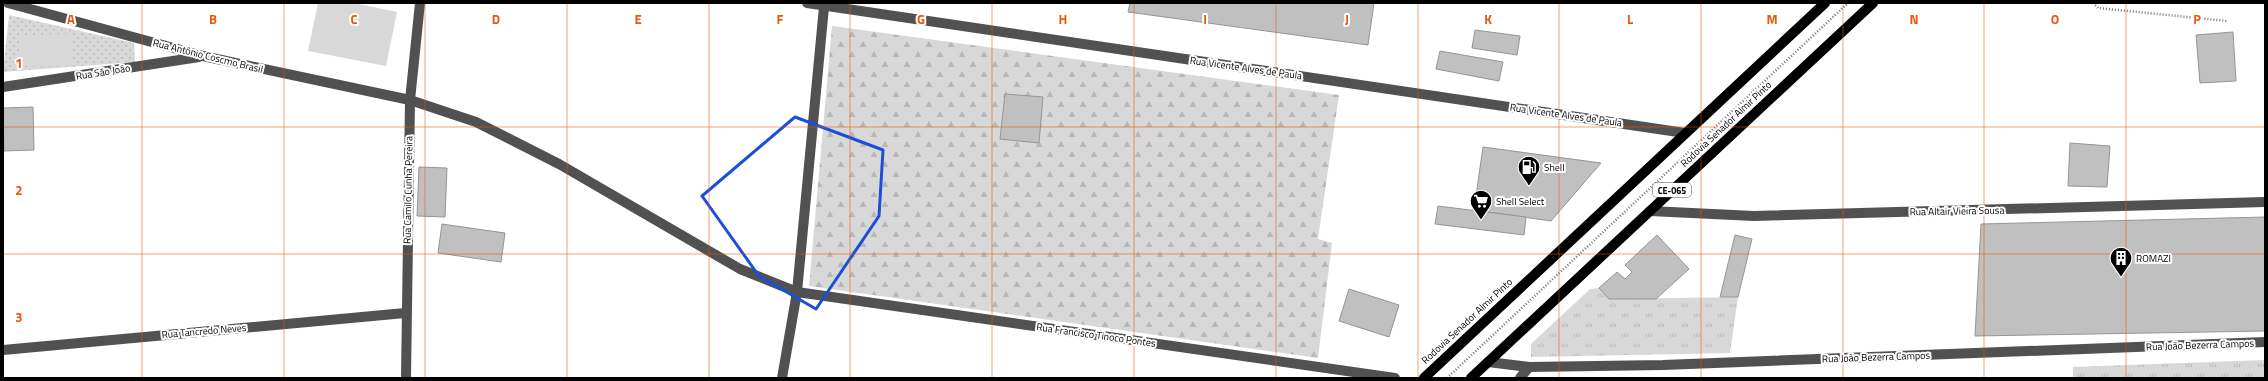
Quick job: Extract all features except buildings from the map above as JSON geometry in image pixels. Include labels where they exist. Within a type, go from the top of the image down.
[{"type":"main road","name":"Rodovia Senador Almir Pinto","points":[[1424,378],[1825,3]]},
{"type":"main road","name":"Rodovia Senador Almir Pinto","points":[[1471,378],[1873,3]]},
{"type":"street","name":"Rua Antônio Coscmo Brasil","points":[[8,3],[203,56],[410,100],[476,122],[559,164],[740,269],[797,292]]},
{"type":"street","name":"Rua Camilo Cunha Pereira","points":[[406,378],[410,100],[420,3]]},
{"type":"street","name":"Rua Vicente Alves de Paula","points":[[807,3],[824,7],[1685,133]]},
{"type":"street","points":[[782,378],[797,292],[824,7]]},
{"type":"street","name":"Rua Sāo Joāo","points":[[3,87],[203,56]]},
{"type":"street","name":"Rua Altair Vieira Sousa","points":[[1650,211],[1754,216],[2265,202]]},
{"type":"street","name":"Rua Francisco Tinoco Pontes","points":[[797,292],[1395,378]]},
{"type":"street","name":"Rua Tancredo Neves","points":[[3,350],[406,313]]},
{"type":"street","name":"Rua João Bezerra Campos","points":[[1488,362],[1529,367],[1679,364],[2265,342]]},
{"type":"street","points":[[1520,378],[1529,367]]},
{"type":"path","name":"Rodovia Senador Almir Pinto","points":[[1447,378],[1848,3]]},
{"type":"path","points":[[2093,3],[2098,8],[2227,21]]},
{"type":"highlighted area","points":[[795,117],[883,150],[879,216],[816,309],[759,276],[702,196]]},
{"type":"green space","points":[[318,3],[354,3],[397,12],[386,66],[308,51]]},
{"type":"green space","points":[[9,15],[134,43],[135,62],[3,72]]},
{"type":"green space","points":[[832,26],[1339,95],[1318,239],[1332,243],[1318,358],[809,286]]},
{"type":"green space","points":[[71,34],[72,66],[21,66],[21,35]]},
{"type":"green space","points":[[1599,288],[1609,299],[1738,297],[1730,353],[1531,357],[1531,344],[1590,289]]},
{"type":"green space","points":[[2265,360],[2265,378],[2073,378],[2073,367]]},
{"type":"place","name":"Shell","points":[[1529,186]]},
{"type":"place","name":"Shell Select","points":[[1481,220]]},
{"type":"place","name":"ROMAZI","points":[[2121,278]]}]
